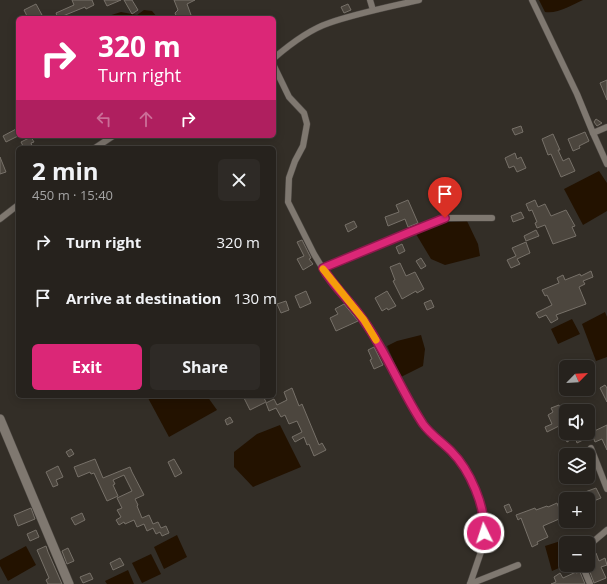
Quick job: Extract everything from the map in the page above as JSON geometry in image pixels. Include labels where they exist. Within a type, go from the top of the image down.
[{"type":"main road","points":[[0,419],[69,584]]},
{"type":"street","points":[[370,0],[373,10]]},
{"type":"street","points":[[276,56],[285,49],[327,23],[373,10],[419,0]]},
{"type":"street","points":[[532,0],[577,94],[607,164]]},
{"type":"street","points":[[276,70],[289,97],[304,114],[307,124],[303,146],[295,161],[289,178],[288,202],[323,268],[364,320],[424,426],[452,452],[460,462],[468,474],[482,506],[485,524],[484,542],[470,584]]},
{"type":"street","points":[[593,133],[607,127]]},
{"type":"street","points":[[98,146],[110,138]]},
{"type":"street","points":[[0,219],[8,215],[16,207]]},
{"type":"street","points":[[323,268],[445,218],[492,218]]},
{"type":"street","points":[[595,458],[607,489]]},
{"type":"street","points":[[595,540],[607,530]]},
{"type":"street","points":[[470,584],[518,565]]},
{"type":"street","points":[[585,572],[590,584]]},
{"type":"shaded area","points":[[539,0],[583,0],[565,9],[555,12],[545,12]]},
{"type":"shaded area","points":[[144,10],[152,11],[156,16],[108,16],[121,12],[137,15]]},
{"type":"shaded area","points":[[599,171],[607,183],[607,211],[583,225],[564,189]]},
{"type":"shaded area","points":[[467,221],[478,244],[480,256],[445,265],[431,259],[416,234],[434,223]]},
{"type":"shaded area","points":[[605,312],[607,317],[607,357],[596,361],[582,324]]},
{"type":"shaded area","points":[[572,319],[580,334],[558,344],[551,329]]},
{"type":"shaded area","points":[[421,335],[425,349],[423,366],[401,377],[387,346],[397,341]]},
{"type":"shaded area","points":[[148,398],[208,398],[217,410],[169,437]]},
{"type":"shaded area","points":[[280,425],[301,467],[253,487],[234,467],[234,452],[257,434]]},
{"type":"shaded area","points":[[177,535],[187,557],[164,569],[154,547]]},
{"type":"shaded area","points":[[559,542],[559,568],[552,571],[545,546]]},
{"type":"shaded area","points":[[26,546],[36,565],[8,581],[0,566],[0,560]]},
{"type":"shaded area","points":[[151,554],[161,574],[142,583],[132,563]]},
{"type":"shaded area","points":[[128,570],[134,584],[107,584],[105,581]]},
{"type":"building","points":[[72,0],[92,0],[94,5],[63,16],[57,16],[56,13],[74,5]]},
{"type":"building","points":[[104,0],[121,0],[107,6]]},
{"type":"building","points":[[124,0],[132,0],[138,10],[132,14]]},
{"type":"building","points":[[174,0],[195,0],[187,4],[191,15],[176,16],[175,13],[178,10]]},
{"type":"building","points":[[36,4],[42,15],[27,16],[24,10]]},
{"type":"building","points":[[348,4],[351,10],[344,13],[341,7]]},
{"type":"building","points":[[607,80],[607,100],[600,83]]},
{"type":"building","points":[[596,119],[602,123],[597,126],[594,122]]},
{"type":"building","points":[[521,126],[523,132],[515,135],[512,129]]},
{"type":"building","points":[[16,129],[16,137],[6,142],[3,136]]},
{"type":"building","points":[[585,132],[589,141],[573,151],[568,139]]},
{"type":"building","points":[[553,134],[563,161],[569,158],[575,171],[561,177],[551,154],[548,155],[542,139]]},
{"type":"building","points":[[32,138],[34,142],[31,143],[32,146],[23,146],[21,142]]},
{"type":"building","points":[[515,153],[517,159],[521,157],[526,168],[517,172],[514,166],[509,168],[505,158]]},
{"type":"building","points":[[0,157],[6,172],[0,174]]},
{"type":"building","points":[[408,200],[418,223],[408,227],[405,219],[388,226],[385,217],[399,212],[396,205]]},
{"type":"building","points":[[535,200],[538,207],[545,204],[551,216],[566,210],[575,226],[572,227],[576,236],[553,244],[545,225],[537,228],[535,223],[537,222],[532,210],[529,211],[526,204]]},
{"type":"building","points":[[521,212],[524,218],[513,222],[511,216]]},
{"type":"building","points":[[354,221],[357,227],[348,232],[345,225]]},
{"type":"building","points":[[536,230],[539,236],[526,241],[524,236]]},
{"type":"building","points":[[302,240],[311,258],[309,259],[313,264],[303,270],[297,259],[304,256],[297,242]]},
{"type":"building","points":[[526,242],[530,253],[517,259],[520,264],[511,268],[507,260],[516,256],[512,248]]},
{"type":"building","points":[[402,244],[405,251],[399,254],[396,247]]},
{"type":"building","points":[[421,258],[426,266],[421,269],[416,261]]},
{"type":"building","points":[[400,263],[406,276],[415,272],[424,289],[417,293],[416,291],[402,299],[393,281],[395,280],[390,267]]},
{"type":"building","points":[[591,271],[593,277],[583,281],[585,284],[579,287],[586,304],[556,315],[558,319],[551,323],[546,315],[539,318],[536,313],[552,305],[547,295],[545,296],[542,290],[559,283],[557,278],[563,275],[565,280],[580,274],[581,276]]},
{"type":"building","points":[[306,291],[311,303],[300,308],[295,296]]},
{"type":"building","points":[[387,291],[396,306],[382,311],[375,298]]},
{"type":"building","points":[[431,300],[434,307],[427,310],[424,303]]},
{"type":"building","points":[[286,301],[289,310],[281,313],[277,304]]},
{"type":"building","points":[[344,304],[358,321],[336,331],[330,318],[338,314],[335,309]]},
{"type":"building","points":[[374,347],[383,365],[374,369],[368,350]]},
{"type":"building","points":[[605,385],[607,388],[607,402],[600,388]]},
{"type":"building","points":[[292,388],[299,406],[302,404],[319,445],[322,443],[326,450],[314,456],[304,437],[295,442],[292,437],[302,432],[297,421],[289,424],[285,415],[281,417],[276,408],[269,411],[266,403],[274,399],[277,405],[287,400],[284,392]]},
{"type":"building","points":[[244,398],[264,398],[266,402],[250,410]]},
{"type":"building","points":[[559,405],[559,426],[547,432],[545,427],[552,424],[548,415],[553,412],[551,408]]},
{"type":"building","points":[[230,417],[233,422],[227,425],[225,420]]},
{"type":"building","points":[[607,425],[607,450],[602,439],[595,442],[595,431]]},
{"type":"building","points":[[576,440],[583,440],[577,443]]},
{"type":"building","points":[[71,449],[74,454],[69,457],[66,452]]},
{"type":"building","points":[[95,459],[103,478],[130,467],[144,495],[135,499],[142,518],[149,515],[153,524],[158,522],[161,528],[166,526],[169,533],[162,536],[160,532],[156,534],[153,528],[147,531],[144,524],[137,527],[134,520],[125,524],[124,522],[119,525],[116,520],[121,517],[117,510],[122,508],[117,498],[132,491],[124,475],[113,480],[115,484],[113,485],[118,496],[107,501],[94,473],[91,474],[90,472],[78,477],[74,467]]},
{"type":"building","points":[[174,459],[182,473],[175,477],[168,462]]},
{"type":"building","points":[[58,466],[63,477],[56,480],[58,485],[53,487],[46,472]]},
{"type":"building","points":[[596,488],[601,498],[595,500],[595,492],[585,492]]},
{"type":"building","points":[[557,503],[559,508],[559,519],[543,526],[548,537],[537,542],[538,544],[532,547],[521,518],[518,520],[516,515],[535,508],[536,510],[547,506],[548,507]]},
{"type":"building","points":[[509,504],[512,511],[507,513],[504,506]]},
{"type":"building","points":[[31,508],[35,519],[18,526],[14,515]]},
{"type":"building","points":[[82,513],[85,520],[75,525],[71,518]]},
{"type":"building","points":[[36,530],[39,537],[30,541],[27,534]]},
{"type":"building","points":[[46,546],[62,584],[48,584],[46,580],[49,578],[37,550]]},
{"type":"building","points":[[68,548],[74,561],[67,564],[62,551]]},
{"type":"building","points":[[595,554],[599,561],[605,558],[607,565],[601,567],[606,578],[594,583],[590,572],[595,572]]},
{"type":"building","points":[[120,558],[124,565],[113,570],[110,563]]},
{"type":"building","points":[[576,572],[580,572],[585,584],[551,584],[556,582],[554,577],[560,573],[563,578]]},
{"type":"building","points":[[90,573],[93,579],[83,583],[80,577]]},
{"type":"slow traffic","points":[[323,269],[364,320],[376,340]]},
{"type":"route","points":[[445,218],[323,268],[326,274],[364,320],[424,426],[452,452],[468,474],[482,506],[485,524],[484,533]]}]
